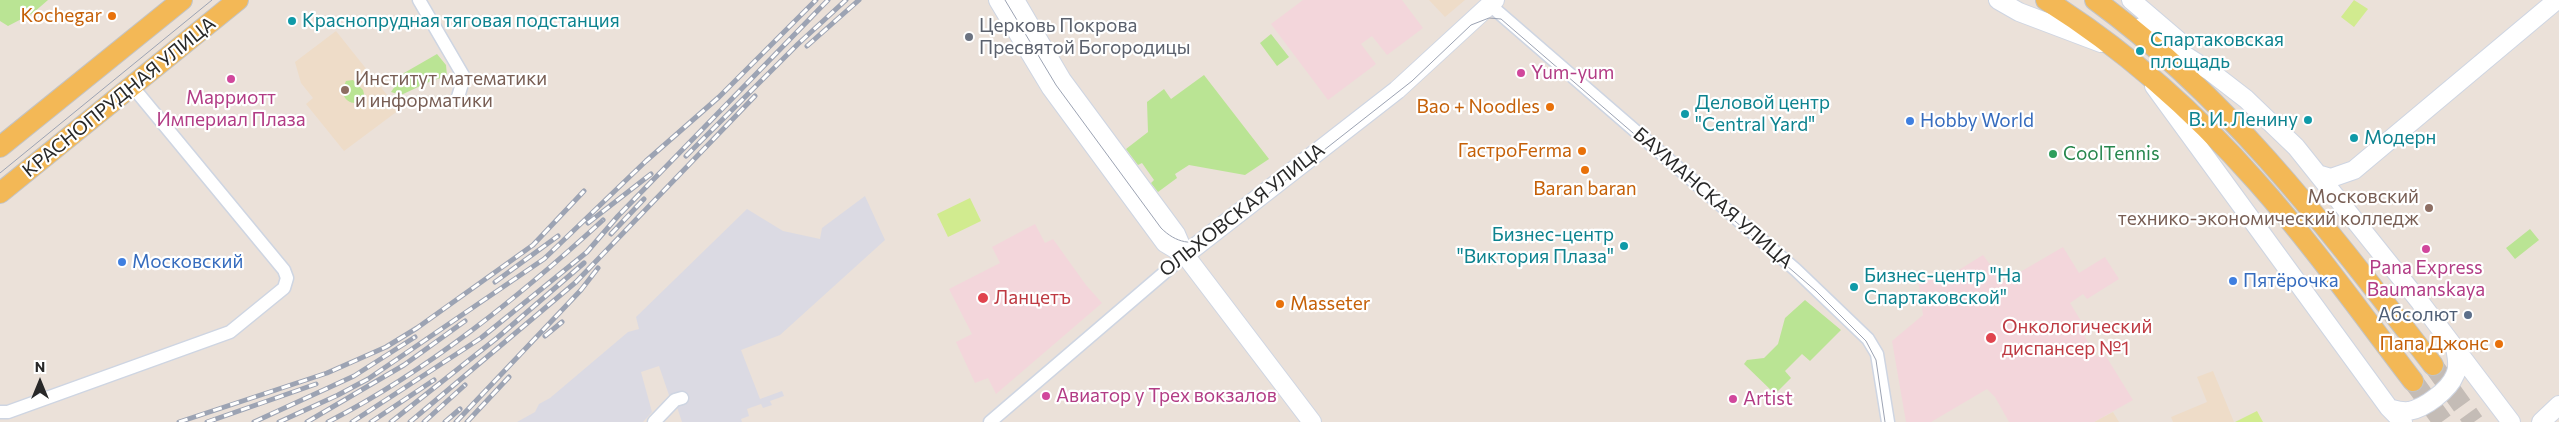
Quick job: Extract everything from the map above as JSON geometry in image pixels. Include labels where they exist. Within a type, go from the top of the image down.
[{"type":"main road","name":"КРАСНОПРУДНАЯ УЛИЦА","points":[[0,147],[182,0]]},
{"type":"main road","name":"КРАСНОПРУДНАЯ УЛИЦА","points":[[0,193],[238,0]]},
{"type":"main road","points":[[2046,0],[2114,47],[2145,73],[2202,125],[2255,180],[2300,233],[2413,381]]},
{"type":"main road","points":[[2097,0],[2192,79],[2228,116],[2329,230],[2433,365]]},
{"type":"street","points":[[420,0],[464,77],[458,96]]},
{"type":"street","points":[[998,0],[1051,88],[1080,128],[1165,243],[1185,255]]},
{"type":"street","points":[[1015,0],[1062,80],[1176,234],[1185,255],[1312,422]]},
{"type":"street","points":[[1998,0],[2019,12],[2114,47]]},
{"type":"street","points":[[2097,0],[2178,51],[2246,98]]},
{"type":"street","points":[[2321,175],[2331,178],[2354,170],[2556,0]]},
{"type":"street","name":"ОЛЬХОВСКАЯ УЛИЦА","points":[[990,422],[1185,255],[1397,90],[1492,2]]},
{"type":"street","name":"БАУМАНСКАЯ УЛИЦА","points":[[1492,2],[1815,287],[1868,339],[1877,354],[1888,422]]},
{"type":"street","points":[[2143,8],[2228,116]]},
{"type":"street","points":[[2143,8],[2246,98],[2321,175],[2511,422]]},
{"type":"street","points":[[2145,73],[2393,415],[2403,422]]},
{"type":"street","points":[[0,412],[8,412],[230,332],[284,288],[287,278],[284,270],[132,86]]},
{"type":"street","points":[[2393,415],[2411,411],[2438,395],[2456,375],[2455,348]]},
{"type":"street","points":[[654,422],[675,400],[682,398]]},
{"type":"street","points":[[2541,422],[2559,405]]},
{"type":"shaded area","points":[[1303,0],[1402,0],[1423,28],[1387,55],[1372,36],[1361,44],[1376,64],[1328,100],[1271,24]]},
{"type":"shaded area","points":[[1429,0],[1465,0],[1445,17]]},
{"type":"shaded area","name":"Институт математики и информатики","points":[[336,31],[399,110],[344,151],[306,104],[313,98],[301,83],[295,62]]},
{"type":"shaded area","points":[[865,196],[885,240],[780,335],[741,350],[760,399],[782,391],[784,396],[770,401],[772,405],[763,408],[761,404],[747,409],[749,416],[741,419],[742,422],[682,422],[676,404],[670,398],[659,366],[641,372],[652,412],[643,422],[517,422],[535,412],[539,404],[550,398],[628,332],[639,329],[636,317],[747,209],[783,231],[820,239],[822,228]]},
{"type":"shaded area","points":[[1035,224],[1045,243],[1053,239],[1086,285],[1102,303],[996,394],[988,378],[975,383],[956,342],[972,334],[949,289],[1000,263],[992,247]]},
{"type":"shaded area","name":"Онкологический диспансер №1","points":[[2063,247],[2079,273],[2105,257],[2119,279],[2087,299],[2083,294],[2070,303],[2081,321],[2077,324],[2097,357],[2104,353],[2133,400],[2094,422],[2009,422],[1995,397],[1987,389],[1931,422],[1906,422],[1892,341],[1923,315],[1918,279],[1954,273],[1983,255],[2003,282]]},
{"type":"shaded area","points":[[2213,371],[2234,422],[2173,422],[2171,417],[2207,402],[2197,377]]},
{"type":"shaded area","points":[[2113,412],[2119,422],[2094,422]]},
{"type":"green space","points":[[0,0],[48,0],[33,13],[8,26],[0,21]]},
{"type":"green space","points":[[2354,0],[2368,9],[2354,27],[2341,17]]},
{"type":"green space","points":[[1271,34],[1289,57],[1277,66],[1260,43]]},
{"type":"green space","points":[[437,54],[446,65],[447,76],[401,95],[391,92],[404,73]]},
{"type":"green space","points":[[1204,75],[1269,159],[1245,175],[1189,165],[1175,174],[1177,178],[1158,192],[1151,183],[1154,180],[1142,163],[1138,165],[1126,149],[1148,132],[1147,102],[1164,89],[1171,99]]},
{"type":"green space","points":[[353,80],[363,90],[365,98],[362,103],[352,103],[345,98],[343,91],[346,81]]},
{"type":"green space","points":[[970,198],[981,221],[948,237],[937,214]]},
{"type":"green space","points":[[2530,229],[2539,240],[2515,259],[2506,248]]},
{"type":"green space","points":[[1805,300],[1841,330],[1810,361],[1802,354],[1785,371],[1791,378],[1775,394],[1744,364],[1747,360],[1764,358],[1778,344],[1785,318]]},
{"type":"green space","points":[[2257,411],[2263,422],[2235,422]]},
{"type":"tunnel","points":[[2433,365],[2474,422]]},
{"type":"tunnel","points":[[2413,381],[2443,422]]},
{"type":"tram line","points":[[0,173],[212,0]]},
{"type":"tram line","points":[[1005,0],[1056,85],[1161,228],[1172,237],[1185,242],[1198,242],[1212,238],[1412,81],[1471,25],[1489,18],[1501,19],[1816,291],[1866,341],[1876,360],[1885,422]]},
{"type":"railway","points":[[279,422],[368,379],[544,259],[646,161],[719,97],[816,0]]},
{"type":"railway","points":[[352,422],[481,338],[587,252],[618,216],[828,0]]},
{"type":"railway","points":[[686,156],[798,44],[846,0]]},
{"type":"railway","points":[[807,46],[859,0]]},
{"type":"railway","points":[[410,422],[576,282],[755,96]]},
{"type":"railway","points":[[588,223],[651,174]]},
{"type":"railway","points":[[179,422],[327,373],[386,347],[417,328],[533,245],[584,191]]},
{"type":"railway","points":[[611,234],[644,199]]},
{"type":"railway","points":[[328,422],[365,402],[438,355],[506,304],[603,220]]},
{"type":"railway","points":[[495,282],[558,236]]},
{"type":"railway","points":[[391,422],[497,338],[584,263]]},
{"type":"railway","points":[[456,422],[581,290],[598,268]]},
{"type":"railway","points":[[307,422],[404,365],[465,321]]},
{"type":"railway","points":[[545,336],[562,322]]},
{"type":"railway","points":[[254,422],[354,376],[415,337]]},
{"type":"railway","points":[[467,422],[509,377]]},
{"type":"railway","points":[[371,422],[434,380]]},
{"type":"railway","points":[[207,422],[316,384]]},
{"type":"railway","points":[[424,422],[465,385]]},
{"type":"railway","points":[[445,422],[460,409]]},
{"type":"place","name":"Kochegar","points":[[112,16]]},
{"type":"place","name":"Краснопрудная тяговая подстанция","points":[[292,21]]},
{"type":"place","name":"Церковь Покрова Пресвятой Богородицы","points":[[969,37]]},
{"type":"place","name":"Спартаковская площадь","points":[[2140,51]]},
{"type":"place","name":"Yum-yum","points":[[1521,73]]},
{"type":"place","name":"Марриотт Империал Плаза","points":[[231,79]]},
{"type":"place","name":"Институт математики и информатики","points":[[345,90]]},
{"type":"place","name":"Bao + Noodles","points":[[1550,107]]},
{"type":"place","name":"Деловой центр \"Central Yard\"","points":[[1685,114]]},
{"type":"place","name":"В. И. Ленину","points":[[2308,120]]},
{"type":"place","name":"Hobby World","points":[[1910,121]]},
{"type":"place","name":"Модерн","points":[[2354,138]]},
{"type":"place","name":"ГастроFerma","points":[[1582,151]]},
{"type":"place","name":"CoolTennis","points":[[2053,154]]},
{"type":"place","name":"Baran baran","points":[[1585,170]]},
{"type":"place","name":"Московский технико-экономический колледж","points":[[2429,208]]},
{"type":"place","name":"Бизнес-центр \"Виктория Плаза\"","points":[[1624,246]]},
{"type":"place","name":"Pana Express Baumanskaya","points":[[2426,249]]},
{"type":"place","name":"Московский","points":[[122,262]]},
{"type":"place","name":"Пятёрочка","points":[[2233,281]]},
{"type":"place","name":"Бизнес-центр \"На Спартаковской\"","points":[[1854,287]]},
{"type":"place","name":"Ланцетъ","points":[[983,298]]},
{"type":"place","name":"Masseter","points":[[1280,304]]},
{"type":"place","name":"Абсолют","points":[[2468,315]]},
{"type":"place","name":"Онкологический диспансер №1","points":[[1991,338]]},
{"type":"place","name":"Папа Джонс","points":[[2499,344]]},
{"type":"place","name":"Авиатор у Трех вокзалов","points":[[1046,396]]},
{"type":"place","name":"Artist","points":[[1733,399]]}]
